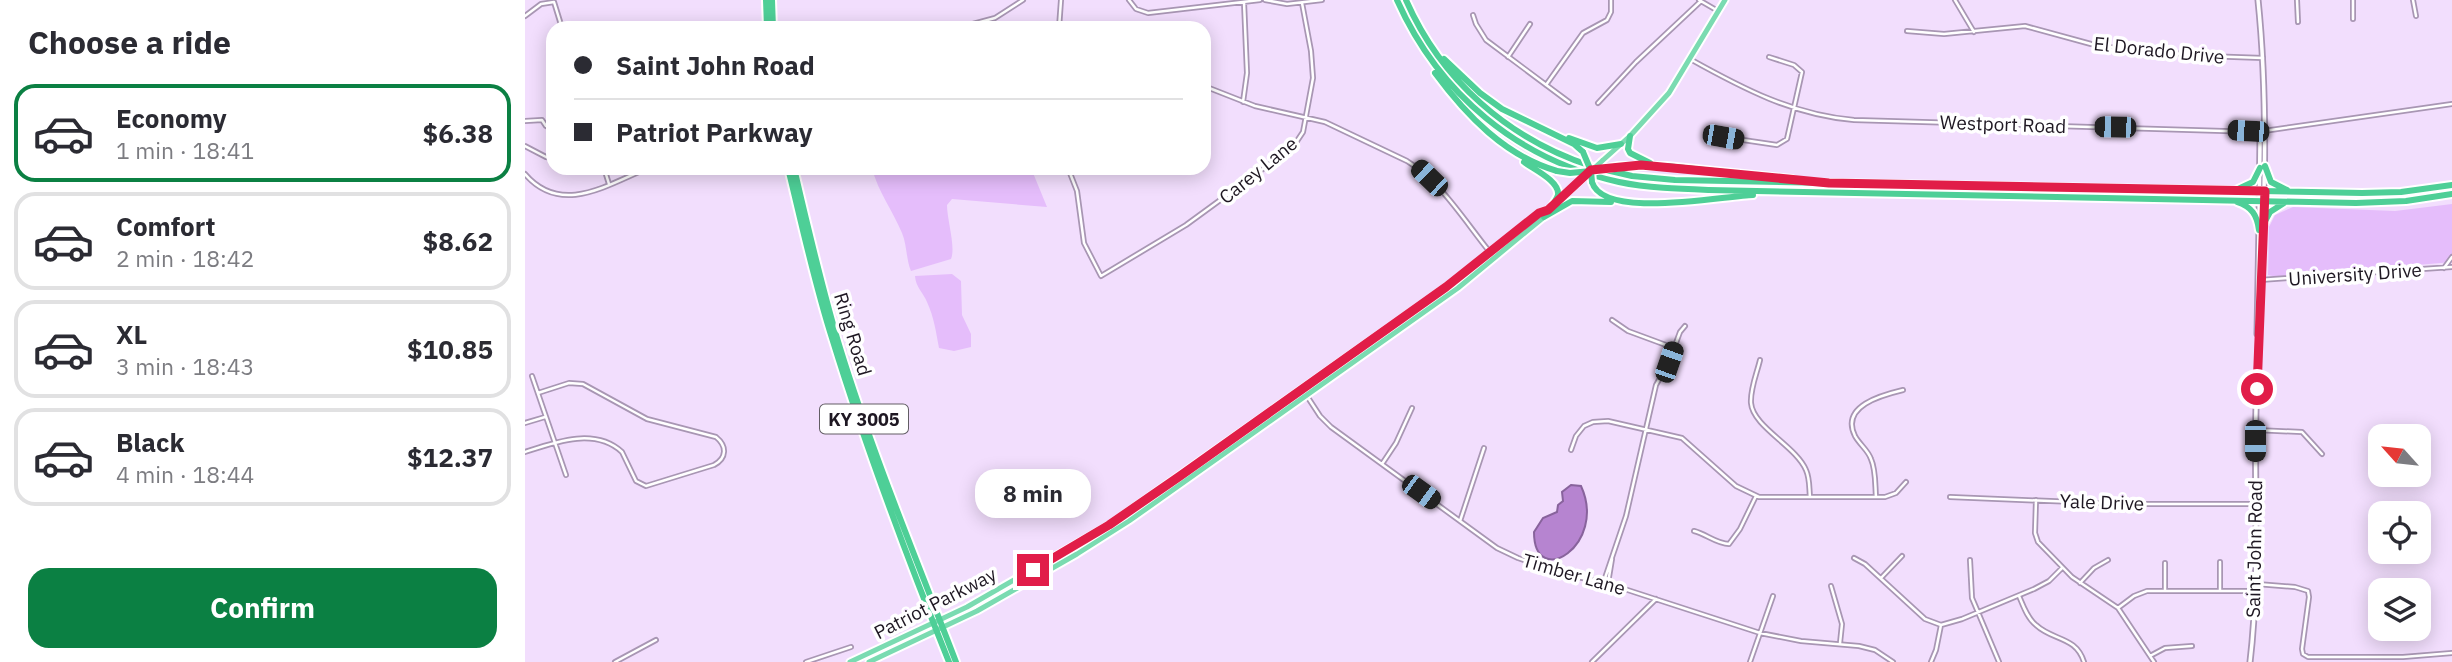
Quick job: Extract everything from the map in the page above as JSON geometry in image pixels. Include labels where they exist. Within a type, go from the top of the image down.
[{"type":"highway","points":[[767,0],[767,21]]},
{"type":"highway","points":[[772,0],[773,21]]},
{"type":"highway","points":[[1397,0],[1429,64],[1447,89],[1478,123],[1557,188],[1558,195],[1548,211]]},
{"type":"highway","points":[[1406,0],[1432,47],[1457,80],[1494,116],[1541,146],[1587,165],[1619,174],[1663,180],[2302,192],[2384,193],[2452,185]]},
{"type":"highway","points":[[1419,43],[1450,85],[1487,120],[1542,156],[1578,171],[1647,186],[1709,190],[2302,202],[2381,202],[2452,194]]},
{"type":"highway","points":[[1432,47],[1480,93],[1509,113],[1574,144],[1583,152],[1591,170],[1592,183],[1600,195],[1651,203]]},
{"type":"highway","points":[[1548,131],[1597,148],[1621,144]]},
{"type":"highway","points":[[1630,136],[1627,149],[1630,153],[1642,160],[1666,166]]},
{"type":"highway","points":[[1501,143],[1538,166],[1570,173],[1619,166],[1666,166],[1829,183]]},
{"type":"highway","points":[[2229,191],[2249,185],[2262,167],[2275,185],[2302,192]]},
{"type":"highway","name":"Ring Road","points":[[790,175],[831,337],[878,475],[937,622]]},
{"type":"highway","name":"Ring Road","points":[[795,175],[841,351],[949,662]]},
{"type":"highway","points":[[1548,211],[1578,200],[1682,203],[1741,195],[1846,193]]},
{"type":"highway","points":[[2229,200],[2252,210],[2259,230]]},
{"type":"highway","points":[[2264,223],[2270,212],[2278,206],[2302,202]]},
{"type":"highway","name":"Ring Road","points":[[940,630],[957,662]]},
{"type":"main road","name":"Patriot Parkway","points":[[850,662],[937,622],[1022,577],[1109,525],[1492,255],[1548,211],[1630,136],[1662,102],[1725,0]]},
{"type":"main road","name":"Patriot Parkway","points":[[869,662],[940,630],[1020,588],[1129,522],[1458,288],[1492,255]]},
{"type":"street","points":[[984,21],[995,18],[1023,0]]},
{"type":"street","points":[[1060,21],[1061,0]]},
{"type":"street","points":[[1129,0],[1136,9],[1145,13],[1260,0]]},
{"type":"street","points":[[1265,0],[1283,4],[1322,0]]},
{"type":"street","points":[[1546,85],[1583,33],[1607,19],[1611,12],[1611,0]]},
{"type":"street","points":[[1955,0],[1974,32]]},
{"type":"street","name":"Saint John Road","points":[[2259,0],[2264,131],[2260,141],[2264,223],[2259,280]]},
{"type":"street","points":[[2297,0],[2298,22]]},
{"type":"street","points":[[2353,0],[2353,19]]},
{"type":"street","points":[[2413,0],[2416,16]]},
{"type":"street","points":[[1598,103],[1636,62],[1700,1],[1718,11]]},
{"type":"street","points":[[525,16],[541,4],[554,2],[560,21]]},
{"type":"street","points":[[1243,102],[1247,73],[1244,2]]},
{"type":"street","name":"Carey Lane","points":[[1070,175],[1076,191],[1083,237],[1101,276],[1186,225],[1293,147],[1301,136],[1313,73],[1302,3]]},
{"type":"street","points":[[1473,15],[1483,37],[1569,102]]},
{"type":"street","points":[[1508,57],[1530,24]]},
{"type":"street","name":"El Dorado Drive","points":[[1907,31],[1944,34],[2025,26],[2116,48],[2263,58]]},
{"type":"street","points":[[1723,137],[1781,144],[1787,139],[1802,78],[1801,70],[1769,57]]},
{"type":"street","name":"Westport Road","points":[[1690,59],[1753,93],[1793,108],[1854,120],[2264,131],[2452,104]]},
{"type":"street","points":[[1211,89],[1243,102],[1325,122],[1419,168],[1442,191],[1492,255]]},
{"type":"street","points":[[525,121],[542,120],[546,127]]},
{"type":"street","points":[[525,146],[546,157]]},
{"type":"street","points":[[525,174],[533,184],[560,196],[580,195],[630,175]]},
{"type":"street","points":[[606,175],[609,184]]},
{"type":"street","name":"Saint John Road","points":[[2250,662],[2255,591],[2259,230],[2262,201]]},
{"type":"street","points":[[2444,268],[2452,257]]},
{"type":"street","name":"University Drive","points":[[2259,280],[2452,267]]},
{"type":"street","points":[[1612,320],[1627,331],[1674,348]]},
{"type":"street","points":[[1605,583],[1626,516],[1656,386],[1685,326]]},
{"type":"street","points":[[1761,360],[1751,397],[1753,410],[1804,465],[1810,497]]},
{"type":"street","points":[[532,376],[566,475]]},
{"type":"street","points":[[525,452],[578,437],[599,441],[618,448],[627,458],[635,481],[646,486],[714,465],[725,454],[724,445],[716,437],[647,419],[583,384],[569,383],[538,393]]},
{"type":"street","name":"Timber Lane","points":[[1303,390],[1331,427],[1497,548],[1518,558],[1567,575],[1656,598],[1760,633],[1875,650],[1893,662]]},
{"type":"street","points":[[1876,497],[1873,461],[1853,432],[1854,415],[1864,404],[1903,390]]},
{"type":"street","points":[[1382,464],[1396,443],[1412,408]]},
{"type":"street","points":[[525,423],[545,417]]},
{"type":"street","points":[[1571,450],[1578,432],[1593,422],[1608,421],[1686,440],[1736,486],[1756,496],[1876,497],[1893,495],[1906,482]]},
{"type":"street","points":[[2256,430],[2302,432],[2322,454]]},
{"type":"street","points":[[1460,521],[1483,448]]},
{"type":"street","points":[[1694,531],[1722,544],[1729,544],[1740,529],[1756,496]]},
{"type":"street","name":"Yale Drive","points":[[1950,497],[2123,504],[2255,503]]},
{"type":"street","points":[[2036,500],[2036,538],[2062,568],[2118,608],[2154,662]]},
{"type":"street","points":[[1881,578],[1902,556]]},
{"type":"street","points":[[1854,558],[1881,578],[1925,619],[1941,625],[2042,586],[2062,568]]},
{"type":"street","points":[[1970,560],[1972,593],[1999,662]]},
{"type":"street","points":[[2080,583],[2094,568],[2108,560]]},
{"type":"street","points":[[2220,562],[2220,591]]},
{"type":"street","points":[[2165,563],[2165,591]]},
{"type":"street","points":[[2255,584],[2295,587],[2308,591],[2302,649],[2303,654],[2308,657],[2403,657],[2452,653]]},
{"type":"street","points":[[1832,586],[1842,624],[1840,643]]},
{"type":"street","points":[[2118,608],[2138,594],[2165,591],[2255,591]]},
{"type":"street","points":[[1750,662],[1773,596]]},
{"type":"street","points":[[2019,596],[2034,624],[2073,644],[2084,662]]},
{"type":"street","points":[[1592,662],[1656,598]]},
{"type":"street","points":[[1931,662],[1941,625]]},
{"type":"street","points":[[615,662],[656,640]]},
{"type":"street","points":[[2150,656],[2165,648],[2192,646]]},
{"type":"street","points":[[806,662],[851,647]]},
{"type":"shaded area","points":[[874,175],[1034,175],[1047,207],[952,199],[947,205],[951,259],[911,271],[902,233]]},
{"type":"shaded area","points":[[2452,204],[2452,262],[2277,277],[2268,275],[2269,227],[2275,215],[2293,207],[2395,211]]},
{"type":"shaded area","points":[[952,274],[961,281],[962,315],[971,334],[971,347],[954,351],[939,348],[931,313],[915,276]]},
{"type":"shaded area","points":[[1571,485],[1581,486],[1587,507],[1585,526],[1578,542],[1568,553],[1556,559],[1545,558],[1537,549],[1534,532],[1543,518],[1557,512],[1558,505],[1563,501],[1562,492]]},
{"type":"route","points":[[1033,570],[1109,525],[1446,287],[1539,213],[1548,210],[1591,170],[1641,165],[1829,183],[2265,191],[2257,389]]}]
